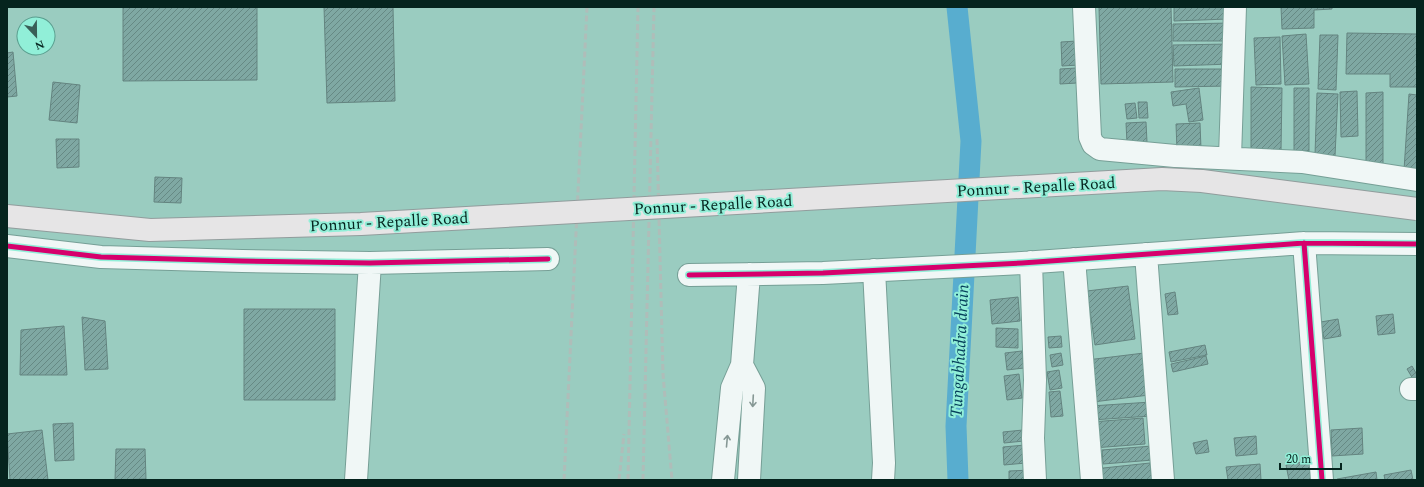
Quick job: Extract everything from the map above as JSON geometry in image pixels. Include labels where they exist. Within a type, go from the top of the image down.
[{"type":"main road","name":"Ponnur - Repalle Road","points":[[7,216],[150,230],[361,224],[1162,179],[1202,181],[1417,209]]},
{"type":"street","points":[[1084,7],[1090,137],[1093,144],[1100,150],[1176,156],[1230,157],[1302,162],[1417,180]]},
{"type":"street","points":[[1230,157],[1235,7]]},
{"type":"street","points":[[689,275],[874,270],[1027,263],[1304,243],[1417,244]]},
{"type":"street","points":[[1304,243],[1322,480]]},
{"type":"street","points":[[7,246],[101,257],[242,262],[370,263],[548,259]]},
{"type":"street","points":[[1146,254],[1163,480]]},
{"type":"street","points":[[1074,259],[1092,480]]},
{"type":"street","points":[[356,480],[370,263]]},
{"type":"street","points":[[1027,263],[1035,380],[1035,480]]},
{"type":"street","points":[[874,270],[884,463],[883,480]]},
{"type":"street","points":[[723,480],[732,388],[742,365],[749,274]]},
{"type":"street","points":[[742,365],[754,388],[749,480]]},
{"type":"building","points":[[123,7],[257,7],[257,80],[123,81]]},
{"type":"building","points":[[324,7],[393,7],[395,101],[327,103]]},
{"type":"building","points":[[1099,7],[1171,7],[1173,82],[1101,84]]},
{"type":"building","points":[[1174,7],[1230,7],[1228,19],[1174,21]]},
{"type":"building","points":[[1281,7],[1332,7],[1332,9],[1314,10],[1314,28],[1282,29]]},
{"type":"building","points":[[1232,23],[1232,41],[1173,41],[1173,24]]},
{"type":"building","points":[[1347,33],[1417,34],[1417,87],[1390,87],[1390,74],[1346,74]]},
{"type":"building","points":[[1306,34],[1309,84],[1285,85],[1282,36]]},
{"type":"building","points":[[1320,35],[1338,35],[1336,90],[1318,89]]},
{"type":"building","points":[[1280,37],[1281,84],[1256,85],[1254,38]]},
{"type":"building","points":[[1077,41],[1079,65],[1062,66],[1061,42]]},
{"type":"building","points":[[1230,44],[1231,64],[1174,66],[1173,45]]},
{"type":"building","points":[[13,52],[17,96],[7,97],[7,53]]},
{"type":"building","points":[[1076,68],[1077,83],[1060,84],[1060,69]]},
{"type":"building","points":[[1175,69],[1228,69],[1229,86],[1175,87]]},
{"type":"building","points":[[53,82],[80,85],[77,123],[49,120]]},
{"type":"building","points":[[1251,87],[1282,88],[1281,151],[1251,151]]},
{"type":"building","points":[[1199,88],[1203,120],[1189,122],[1186,104],[1173,106],[1171,92]]},
{"type":"building","points":[[1294,88],[1309,88],[1309,151],[1294,151]]},
{"type":"building","points":[[1357,91],[1358,136],[1341,137],[1340,92]]},
{"type":"building","points":[[1383,92],[1383,169],[1366,169],[1366,93]]},
{"type":"building","points":[[1317,93],[1338,94],[1335,156],[1315,155]]},
{"type":"building","points":[[1409,94],[1417,95],[1417,171],[1404,170]]},
{"type":"building","points":[[1138,102],[1147,102],[1148,118],[1139,118]]},
{"type":"building","points":[[1135,103],[1137,118],[1127,119],[1125,104]]},
{"type":"building","points":[[1146,122],[1147,142],[1127,143],[1126,123]]},
{"type":"building","points":[[1200,123],[1201,149],[1177,150],[1176,124]]},
{"type":"building","points":[[56,139],[79,139],[79,167],[57,168]]},
{"type":"building","points":[[155,177],[182,178],[181,203],[154,202]]},
{"type":"building","points":[[1128,286],[1135,339],[1095,345],[1087,291]]},
{"type":"building","points":[[1175,292],[1178,314],[1168,315],[1165,294]]},
{"type":"building","points":[[1018,297],[1020,321],[992,324],[990,300]]},
{"type":"building","points":[[244,309],[335,309],[335,400],[244,400]]},
{"type":"building","points":[[1393,314],[1395,333],[1378,335],[1376,316]]},
{"type":"building","points":[[82,317],[105,321],[108,369],[85,370]]},
{"type":"building","points":[[1338,319],[1341,336],[1324,339],[1321,322]]},
{"type":"building","points":[[64,326],[67,375],[20,375],[21,330]]},
{"type":"building","points":[[996,328],[1018,329],[1018,348],[996,347]]},
{"type":"building","points":[[1061,336],[1062,347],[1049,348],[1048,337]]},
{"type":"building","points":[[1205,345],[1207,355],[1171,362],[1169,352]]},
{"type":"building","points":[[1022,351],[1024,368],[1007,370],[1005,353]]},
{"type":"building","points":[[1061,353],[1063,365],[1052,367],[1050,355]]},
{"type":"building","points":[[1144,353],[1149,395],[1093,402],[1087,360]]},
{"type":"building","points":[[1206,356],[1208,364],[1173,372],[1171,364]]},
{"type":"building","points":[[1412,366],[1417,375],[1417,377],[1413,379],[1407,369]]},
{"type":"building","points":[[1059,370],[1062,388],[1050,390],[1047,372]]},
{"type":"building","points":[[1019,374],[1022,398],[1007,400],[1004,376]]},
{"type":"building","points":[[1060,391],[1063,416],[1051,417],[1049,392]]},
{"type":"building","points":[[1151,402],[1151,416],[1092,420],[1091,406]]},
{"type":"building","points":[[1143,418],[1145,444],[1093,448],[1091,422]]},
{"type":"building","points":[[73,423],[74,460],[55,461],[53,424]]},
{"type":"building","points":[[1362,428],[1363,454],[1332,456],[1331,430]]},
{"type":"building","points":[[42,430],[48,480],[10,480],[7,434]]},
{"type":"building","points":[[1023,430],[1024,441],[1004,443],[1003,432]]},
{"type":"building","points":[[1256,436],[1257,454],[1236,456],[1234,438]]},
{"type":"building","points":[[1207,440],[1209,452],[1196,454],[1193,443]]},
{"type":"building","points":[[1025,445],[1026,463],[1004,465],[1003,447]]},
{"type":"building","points":[[1152,446],[1153,460],[1103,464],[1102,450]]},
{"type":"building","points":[[116,449],[145,449],[146,479],[115,480]]},
{"type":"building","points":[[1309,461],[1313,480],[1289,480],[1286,465]]},
{"type":"building","points":[[1150,463],[1152,480],[1095,480],[1094,469]]},
{"type":"building","points":[[1260,464],[1261,480],[1228,480],[1226,467]]},
{"type":"building","points":[[1031,470],[1032,480],[1009,480],[1009,471]]},
{"type":"building","points":[[1411,470],[1413,480],[1385,480],[1384,475]]},
{"type":"building","points":[[1376,472],[1377,480],[1337,480],[1337,479]]},
{"type":"waterway","name":"Tungabhadra drain","points":[[957,7],[971,141],[956,426],[958,480]]},
{"type":"railway","points":[[564,480],[587,7]]},
{"type":"railway","points":[[628,480],[638,7]]},
{"type":"railway","points":[[643,480],[654,7]]},
{"type":"railway","points":[[657,139],[663,374],[672,480]]},
{"type":"railway","points":[[619,480],[624,434]]},
{"type":"cycle path","points":[[1304,243],[1322,480]]},
{"type":"cycle path","points":[[689,275],[823,273],[1022,263],[1304,243],[1417,244]]},
{"type":"cycle path","points":[[7,246],[101,257],[242,261],[370,263],[548,259]]}]
